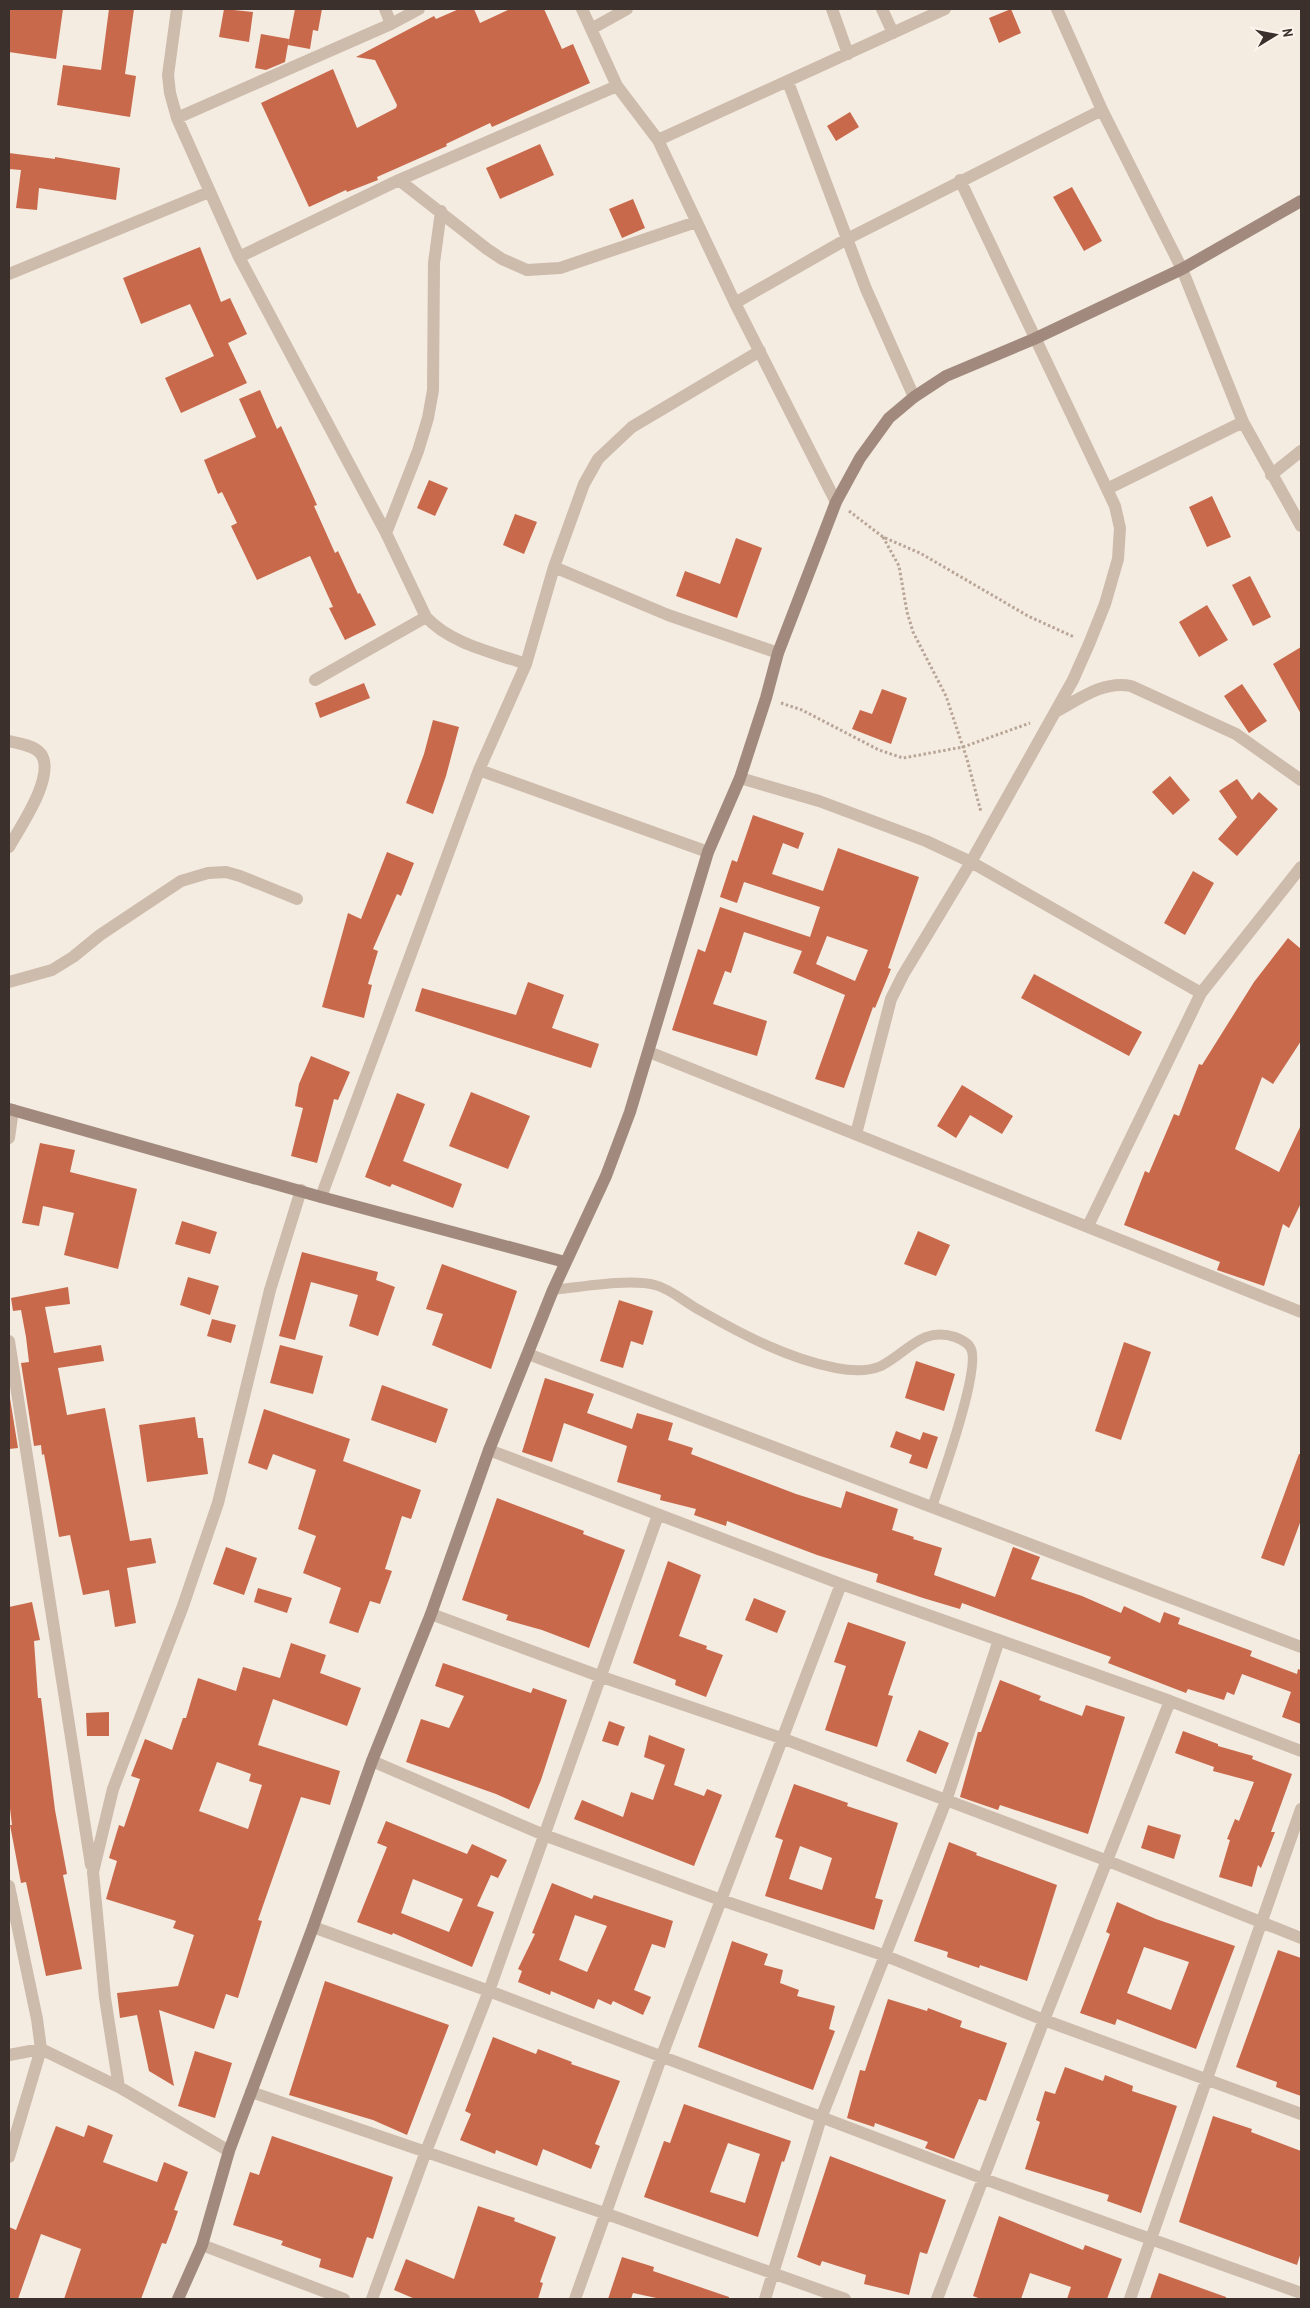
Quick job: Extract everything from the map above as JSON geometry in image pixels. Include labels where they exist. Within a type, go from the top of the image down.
[{"type":"street","points":[[177,9],[168,75],[170,93],[177,118],[239,257],[386,533],[426,617],[437,628],[461,640],[526,664]]},
{"type":"street","points":[[385,9],[391,24]]},
{"type":"street","points":[[177,118],[391,24],[419,9]]},
{"type":"street","points":[[582,9],[617,86],[658,140],[735,303],[836,502]]},
{"type":"street","points":[[591,29],[627,9]]},
{"type":"street","points":[[832,9],[848,54]]},
{"type":"street","points":[[882,9],[893,33]]},
{"type":"street","points":[[658,140],[945,9]]},
{"type":"street","points":[[1057,9],[1102,110],[1182,269],[1243,422],[1301,526]]},
{"type":"street","points":[[788,82],[866,289],[914,397]]},
{"type":"street","points":[[239,257],[399,180],[617,86]]},
{"type":"street","points":[[735,303],[847,239],[960,180],[1102,110]]},
{"type":"street","points":[[399,180],[502,259],[527,270],[560,268],[604,255],[696,222]]},
{"type":"street","points":[[856,1134],[891,999],[926,935],[971,862],[1052,714],[1073,680],[1105,604],[1118,558],[1120,528],[1115,506],[1108,489],[1034,338],[960,180]]},
{"type":"street","points":[[9,274],[209,192]]},
{"type":"street","points":[[178,2299],[202,2245],[229,2151],[313,1928],[372,1761],[431,1614],[490,1450],[553,1290],[606,1176],[630,1112],[708,852],[740,778],[766,698],[778,653],[836,502],[860,458],[889,418],[914,397],[946,376],[1034,338],[1182,269],[1301,201]]},
{"type":"street","points":[[386,533],[418,450],[428,418],[433,390],[434,263],[441,211]]},
{"type":"street","points":[[321,1197],[479,770],[526,664],[554,567],[584,484],[605,451],[632,427],[760,351]]},
{"type":"street","points":[[1108,489],[1243,422]]},
{"type":"street","points":[[1271,475],[1301,451]]},
{"type":"street","points":[[554,567],[668,615],[778,653]]},
{"type":"street","points":[[315,680],[426,617]]},
{"type":"street","points":[[1052,714],[1092,692],[1113,684],[1131,686],[1236,734],[1301,780]]},
{"type":"street","points":[[9,741],[33,748],[40,754],[44,772],[42,784],[30,811],[9,847]]},
{"type":"street","points":[[479,770],[708,852]]},
{"type":"street","points":[[740,778],[852,813],[926,841],[971,862],[1201,992]]},
{"type":"street","points":[[1088,1226],[1201,992],[1301,867]]},
{"type":"street","points":[[9,982],[52,970],[74,957],[100,935],[182,881],[208,873],[226,872],[240,876],[297,899]]},
{"type":"street","points":[[649,1052],[1300,1309]]},
{"type":"street","points":[[9,1138],[11,1109],[321,1197],[565,1262]]},
{"type":"street","points":[[93,1872],[113,1789],[182,1606],[218,1503],[270,1290],[301,1190]]},
{"type":"street","points":[[9,1341],[93,1872],[105,1998],[119,2087]]},
{"type":"street","points":[[528,1354],[1301,1648]]},
{"type":"street","points":[[490,1450],[841,1584],[1170,1701],[1301,1751]]},
{"type":"street","points":[[372,2299],[425,2154],[489,1991],[658,1515]]},
{"type":"street","points":[[575,2299],[607,2214],[661,2058],[784,1739],[841,1584]]},
{"type":"street","points":[[431,1614],[602,1677],[784,1739],[1108,1861],[1301,1938]]},
{"type":"street","points":[[765,2299],[775,2273],[821,2118],[946,1801],[999,1640]]},
{"type":"street","points":[[937,2299],[1044,2020],[1170,1701]]},
{"type":"street","points":[[372,1761],[544,1835],[721,1900],[886,1956],[1044,2020],[1301,2114]]},
{"type":"street","points":[[1130,2299],[1301,1809]]},
{"type":"street","points":[[9,1886],[37,2019],[41,2048],[9,2157]]},
{"type":"street","points":[[313,1928],[489,1991],[661,2058],[984,2179],[1301,2293]]},
{"type":"street","points":[[9,2055],[41,2048],[119,2087],[229,2151]]},
{"type":"street","points":[[251,2092],[425,2154],[607,2214],[845,2299]]},
{"type":"street","points":[[202,2245],[344,2299]]},
{"type":"lane","points":[[553,1290],[624,1283],[656,1285],[744,1334],[804,1361],[838,1369],[861,1371],[881,1366],[918,1341],[935,1333],[944,1333],[960,1339],[970,1347],[974,1363],[954,1442],[932,1507]]},
{"type":"path","points":[[836,502],[883,537],[920,553],[1028,616],[1089,644]]},
{"type":"path","points":[[883,537],[899,566],[907,612],[913,632],[946,696],[963,747],[986,834]]},
{"type":"path","points":[[766,698],[802,710],[879,750],[903,758],[963,747],[1052,714]]},
{"type":"building","points":[[9,9],[63,9],[56,59],[9,52]]},
{"type":"building","points":[[109,9],[134,9],[125,74],[136,76],[130,117],[57,105],[63,65],[101,70]]},
{"type":"building","points":[[224,9],[253,12],[249,42],[219,37]]},
{"type":"building","points":[[295,9],[322,9],[318,31],[313,30],[310,49],[288,45]]},
{"type":"building","points":[[459,9],[474,9],[480,23],[510,9],[544,9],[562,49],[573,44],[590,83],[492,127],[490,123],[446,144],[447,146],[377,177],[378,180],[347,192],[346,190],[309,207],[261,103],[333,69],[357,128],[396,108],[397,105],[375,60],[356,57],[434,16],[436,19]]},
{"type":"building","points":[[1011,9],[1021,33],[999,43],[989,18]]},
{"type":"building","points":[[261,34],[289,39],[285,62],[266,70],[255,68]]},
{"type":"building","points":[[850,112],[859,127],[836,141],[827,126]]},
{"type":"building","points":[[540,144],[554,175],[500,199],[486,168]]},
{"type":"building","points":[[9,153],[55,159],[55,157],[120,168],[116,200],[39,188],[37,210],[16,208],[21,170],[9,169]]},
{"type":"building","points":[[1072,187],[1102,241],[1084,251],[1053,197]]},
{"type":"building","points":[[633,199],[645,228],[622,238],[609,209]]},
{"type":"building","points":[[200,247],[221,302],[230,298],[247,334],[228,343],[247,383],[181,413],[165,378],[214,356],[190,304],[141,324],[123,278]]},
{"type":"building","points":[[260,390],[277,429],[281,426],[317,505],[314,506],[335,553],[338,551],[358,594],[360,593],[376,625],[345,640],[329,608],[333,607],[310,556],[257,580],[231,526],[237,523],[222,492],[218,494],[204,460],[256,437],[239,399]]},
{"type":"building","points":[[429,480],[448,488],[435,516],[417,508]]},
{"type":"building","points":[[1212,496],[1231,537],[1207,547],[1189,507]]},
{"type":"building","points":[[515,514],[537,522],[524,554],[503,545]]},
{"type":"building","points":[[736,538],[762,548],[737,618],[676,596],[685,571],[720,584]]},
{"type":"building","points":[[1250,576],[1271,617],[1253,626],[1232,585]]},
{"type":"building","points":[[1207,605],[1228,640],[1199,657],[1179,622]]},
{"type":"building","points":[[1301,647],[1301,714],[1273,664]]},
{"type":"building","points":[[364,683],[370,698],[320,718],[315,703]]},
{"type":"building","points":[[1242,684],[1267,721],[1249,733],[1224,696]]},
{"type":"building","points":[[882,689],[907,698],[891,744],[852,729],[860,710],[872,714]]},
{"type":"building","points":[[433,720],[459,727],[446,776],[433,814],[406,803],[424,754]]},
{"type":"building","points":[[1170,776],[1190,800],[1173,815],[1152,792]]},
{"type":"building","points":[[1237,779],[1252,800],[1259,792],[1278,809],[1237,856],[1218,839],[1237,817],[1219,791]]},
{"type":"building","points":[[753,815],[804,833],[798,849],[783,843],[772,874],[823,891],[838,848],[919,877],[888,968],[891,969],[875,1008],[873,1007],[844,1088],[815,1079],[845,995],[793,973],[802,951],[744,932],[731,973],[725,971],[713,1004],[767,1021],[757,1056],[672,1030],[698,949],[705,952],[720,907],[810,937],[820,907],[744,882],[737,903],[720,897],[732,860],[737,862]],"holes":[[[827,936],[868,950],[855,981],[816,964]]]},
{"type":"building","points":[[387,852],[414,863],[401,896],[397,894],[373,949],[378,951],[368,984],[372,985],[364,1018],[322,1007],[348,913],[361,919]]},
{"type":"building","points":[[1193,871],[1214,883],[1185,935],[1164,923]]},
{"type":"building","points":[[1288,938],[1301,949],[1301,1041],[1273,1084],[1262,1077],[1235,1149],[1279,1172],[1301,1125],[1301,1203],[1289,1228],[1283,1224],[1264,1286],[1217,1270],[1220,1262],[1124,1225],[1145,1171],[1149,1173],[1174,1114],[1179,1116],[1199,1064],[1202,1065],[1254,982]]},
{"type":"building","points":[[1034,974],[1142,1032],[1129,1056],[1021,998]]},
{"type":"building","points":[[528,982],[564,995],[552,1028],[599,1044],[591,1068],[415,1011],[422,988],[516,1015]]},
{"type":"building","points":[[311,1056],[350,1072],[338,1100],[334,1099],[317,1163],[291,1156],[303,1108],[295,1106],[299,1084]]},
{"type":"building","points":[[962,1085],[1013,1116],[1002,1134],[970,1115],[956,1138],[937,1126]]},
{"type":"building","points":[[471,1092],[530,1116],[508,1169],[449,1146]]},
{"type":"building","points":[[397,1093],[425,1104],[403,1161],[462,1184],[453,1208],[392,1184],[390,1187],[365,1177]]},
{"type":"building","points":[[40,1143],[75,1150],[70,1172],[137,1189],[118,1269],[64,1255],[74,1213],[43,1206],[39,1226],[22,1223]]},
{"type":"building","points":[[182,1221],[217,1232],[210,1254],[175,1244]]},
{"type":"building","points":[[918,1231],[950,1245],[936,1276],[904,1264]]},
{"type":"building","points":[[302,1252],[378,1272],[376,1280],[395,1287],[378,1336],[349,1326],[358,1295],[311,1282],[295,1340],[279,1336]]},
{"type":"building","points":[[442,1264],[517,1291],[491,1369],[432,1345],[443,1314],[426,1309]]},
{"type":"building","points":[[188,1277],[219,1286],[210,1315],[180,1305]]},
{"type":"building","points":[[68,1287],[70,1304],[45,1307],[54,1353],[101,1345],[104,1361],[58,1368],[67,1415],[105,1408],[130,1541],[151,1538],[156,1563],[127,1568],[136,1623],[115,1627],[109,1590],[83,1595],[70,1535],[59,1537],[44,1454],[42,1455],[41,1445],[34,1446],[21,1363],[29,1362],[21,1310],[13,1311],[11,1298]]},
{"type":"building","points":[[619,1300],[653,1311],[643,1345],[631,1341],[623,1368],[600,1361]]},
{"type":"building","points":[[212,1319],[236,1325],[231,1343],[207,1336]]},
{"type":"building","points":[[1124,1342],[1151,1352],[1121,1440],[1095,1431]]},
{"type":"building","points":[[280,1345],[323,1356],[313,1394],[270,1383]]},
{"type":"building","points":[[916,1361],[955,1374],[944,1411],[905,1398]]},
{"type":"building","points":[[545,1378],[594,1394],[587,1413],[632,1429],[637,1413],[673,1423],[668,1440],[693,1448],[691,1454],[796,1494],[841,1508],[846,1491],[898,1509],[892,1530],[942,1548],[934,1575],[995,1597],[1013,1547],[1040,1557],[1031,1579],[1082,1596],[1121,1613],[1124,1606],[1160,1623],[1164,1612],[1180,1618],[1178,1624],[1252,1651],[1250,1656],[1297,1674],[1298,1669],[1301,1670],[1301,1724],[1282,1717],[1291,1692],[1242,1674],[1234,1695],[1227,1692],[1224,1700],[1188,1689],[1186,1693],[1108,1663],[1111,1657],[962,1603],[960,1609],[923,1598],[876,1582],[878,1574],[817,1555],[727,1521],[726,1526],[694,1515],[696,1509],[660,1500],[661,1495],[617,1482],[627,1446],[564,1423],[552,1462],[522,1452]]},
{"type":"building","points":[[382,1385],[448,1409],[436,1443],[371,1420]]},
{"type":"building","points":[[9,1392],[18,1448],[9,1449]]},
{"type":"building","points":[[264,1409],[350,1439],[343,1461],[421,1490],[411,1519],[402,1516],[385,1569],[392,1571],[380,1604],[370,1601],[358,1633],[329,1623],[341,1588],[303,1573],[316,1536],[298,1529],[316,1470],[273,1454],[267,1470],[248,1463]]},
{"type":"building","points":[[195,1417],[198,1438],[203,1438],[208,1474],[147,1482],[139,1425]]},
{"type":"building","points":[[896,1431],[920,1440],[923,1432],[938,1437],[927,1469],[909,1463],[912,1455],[890,1447]]},
{"type":"building","points":[[1299,1454],[1301,1454],[1301,1520],[1284,1566],[1261,1558]]},
{"type":"building","points":[[497,1498],[584,1531],[583,1534],[625,1550],[589,1648],[542,1630],[506,1620],[508,1615],[462,1600]]},
{"type":"building","points":[[226,1547],[257,1558],[244,1595],[213,1584]]},
{"type":"building","points":[[668,1561],[701,1575],[679,1636],[707,1646],[706,1649],[723,1655],[706,1697],[675,1685],[676,1680],[633,1663]]},
{"type":"building","points":[[258,1588],[292,1598],[287,1613],[254,1602]]},
{"type":"building","points":[[754,1598],[786,1611],[777,1633],[745,1620]]},
{"type":"building","points":[[32,1602],[40,1640],[34,1641],[38,1698],[41,1698],[55,1810],[67,1874],[63,1875],[82,1969],[46,1976],[26,1882],[21,1883],[10,1825],[12,1825],[9,1800],[9,1607]]},
{"type":"building","points":[[848,1622],[906,1642],[888,1695],[893,1696],[877,1747],[825,1730],[846,1666],[834,1662]]},
{"type":"building","points":[[291,1643],[326,1655],[320,1673],[361,1688],[347,1726],[273,1699],[258,1745],[340,1771],[330,1805],[301,1797],[258,1920],[262,1921],[238,1998],[226,1994],[214,2029],[159,2010],[174,2086],[149,2071],[137,2015],[120,2018],[117,1993],[178,1986],[194,1935],[173,1928],[176,1921],[106,1899],[117,1861],[109,1858],[119,1825],[124,1827],[140,1779],[131,1776],[145,1739],[172,1750],[183,1718],[186,1718],[198,1678],[236,1691],[243,1667],[280,1678]],"holes":[[[217,1762],[251,1774],[249,1781],[262,1785],[248,1829],[199,1811]]]},
{"type":"building","points":[[443,1663],[531,1693],[533,1688],[567,1700],[541,1780],[529,1809],[496,1794],[406,1762],[421,1719],[449,1728],[464,1696],[435,1686]]},
{"type":"building","points":[[1000,1680],[1041,1696],[1039,1700],[1082,1716],[1086,1705],[1125,1717],[1088,1834],[1000,1805],[998,1810],[960,1797],[978,1732],[981,1732]]},
{"type":"building","points":[[109,1712],[109,1736],[87,1736],[86,1713]]},
{"type":"building","points":[[609,1721],[625,1727],[618,1746],[602,1741]]},
{"type":"building","points":[[919,1730],[949,1743],[936,1774],[906,1761]]},
{"type":"building","points":[[1183,1731],[1218,1744],[1218,1746],[1253,1756],[1252,1759],[1292,1774],[1271,1832],[1275,1832],[1261,1868],[1258,1865],[1252,1887],[1219,1877],[1230,1840],[1227,1839],[1235,1819],[1239,1821],[1254,1782],[1213,1771],[1214,1767],[1175,1753]]},
{"type":"building","points":[[649,1735],[685,1749],[674,1785],[704,1796],[707,1789],[722,1795],[694,1866],[574,1819],[582,1800],[623,1817],[631,1792],[653,1800],[665,1765],[644,1757]]},
{"type":"building","points":[[794,1784],[848,1803],[847,1806],[898,1823],[875,1898],[883,1900],[874,1930],[765,1896],[783,1840],[775,1837]],"holes":[[[800,1846],[832,1858],[822,1890],[789,1879]]]},
{"type":"building","points":[[386,1821],[467,1854],[472,1844],[507,1860],[498,1878],[491,1875],[477,1906],[494,1912],[472,1967],[393,1933],[392,1935],[357,1922],[387,1847],[377,1843]],"holes":[[[413,1879],[463,1899],[449,1932],[401,1913]]]},
{"type":"building","points":[[1148,1825],[1181,1835],[1174,1859],[1141,1848]]},
{"type":"building","points":[[949,1842],[977,1853],[976,1855],[1057,1885],[1027,1981],[980,1965],[979,1968],[947,1957],[948,1952],[914,1941]]},
{"type":"building","points":[[552,1883],[592,1899],[594,1895],[673,1921],[665,1948],[652,1944],[634,1990],[651,1997],[643,2015],[613,2001],[611,2005],[598,1999],[594,2009],[551,1991],[550,1995],[518,1982],[522,1971],[518,1969],[535,1934],[532,1933]],"holes":[[[575,1915],[607,1926],[587,1972],[559,1960]]]},
{"type":"building","points":[[1117,1902],[1156,1919],[1235,1946],[1196,2049],[1117,2019],[1115,2025],[1080,2013],[1110,1934],[1106,1932]],"holes":[[[1144,1947],[1189,1962],[1171,2010],[1127,1993]]]},
{"type":"building","points":[[732,1941],[768,1954],[764,1965],[783,1970],[780,1983],[799,1990],[797,1996],[835,2006],[829,2029],[835,2031],[813,2090],[698,2047]]},
{"type":"building","points":[[1278,1950],[1301,1958],[1301,2096],[1276,2087],[1277,2082],[1236,2067]]},
{"type":"building","points":[[325,1981],[449,2025],[407,2135],[373,2120],[289,2095]]},
{"type":"building","points":[[888,1999],[927,2011],[928,2008],[962,2021],[960,2027],[1007,2043],[986,2101],[979,2099],[954,2159],[925,2148],[928,2142],[875,2123],[874,2127],[847,2118],[860,2070],[865,2071]]},
{"type":"building","points":[[493,2037],[536,2054],[538,2049],[572,2062],[571,2064],[620,2081],[595,2144],[600,2146],[591,2169],[543,2149],[537,2166],[496,2150],[495,2154],[460,2140],[471,2114],[465,2111]]},
{"type":"building","points":[[195,2051],[232,2063],[215,2118],[178,2106]]},
{"type":"building","points":[[1065,2067],[1103,2081],[1105,2075],[1133,2086],[1132,2091],[1177,2106],[1141,2213],[1107,2201],[1109,2195],[1025,2169],[1040,2122],[1036,2120],[1045,2091],[1055,2094]]},
{"type":"building","points":[[684,2104],[791,2141],[784,2162],[782,2161],[758,2237],[644,2197],[664,2141],[670,2143]],"holes":[[[728,2143],[760,2154],[745,2203],[710,2192]]]},
{"type":"building","points":[[1213,2116],[1252,2129],[1251,2132],[1301,2151],[1301,2252],[1297,2265],[1179,2222]]},
{"type":"building","points":[[88,2125],[113,2135],[103,2162],[157,2182],[164,2162],[188,2172],[174,2210],[178,2211],[166,2244],[162,2243],[141,2299],[64,2299],[81,2249],[41,2234],[18,2299],[9,2299],[9,2227],[16,2230],[56,2126],[84,2137]]},
{"type":"building","points":[[272,2136],[393,2177],[373,2239],[367,2237],[353,2278],[319,2267],[321,2259],[281,2245],[283,2241],[233,2225],[250,2172],[259,2175]]},
{"type":"building","points":[[830,2156],[946,2200],[927,2254],[920,2252],[909,2295],[864,2284],[866,2275],[822,2261],[820,2266],[797,2257]]},
{"type":"building","points":[[478,2206],[515,2218],[514,2221],[556,2237],[540,2282],[543,2283],[538,2299],[415,2299],[394,2290],[406,2259],[454,2279]]},
{"type":"building","points":[[999,2216],[1083,2250],[1085,2245],[1122,2259],[1107,2299],[1067,2299],[1071,2287],[1030,2273],[1021,2299],[981,2299],[973,2296]]},
{"type":"building","points":[[622,2257],[654,2267],[653,2271],[729,2297],[729,2299],[661,2299],[633,2293],[631,2299],[608,2299]]},
{"type":"building","points":[[1159,2273],[1226,2297],[1226,2299],[1150,2299]]}]
